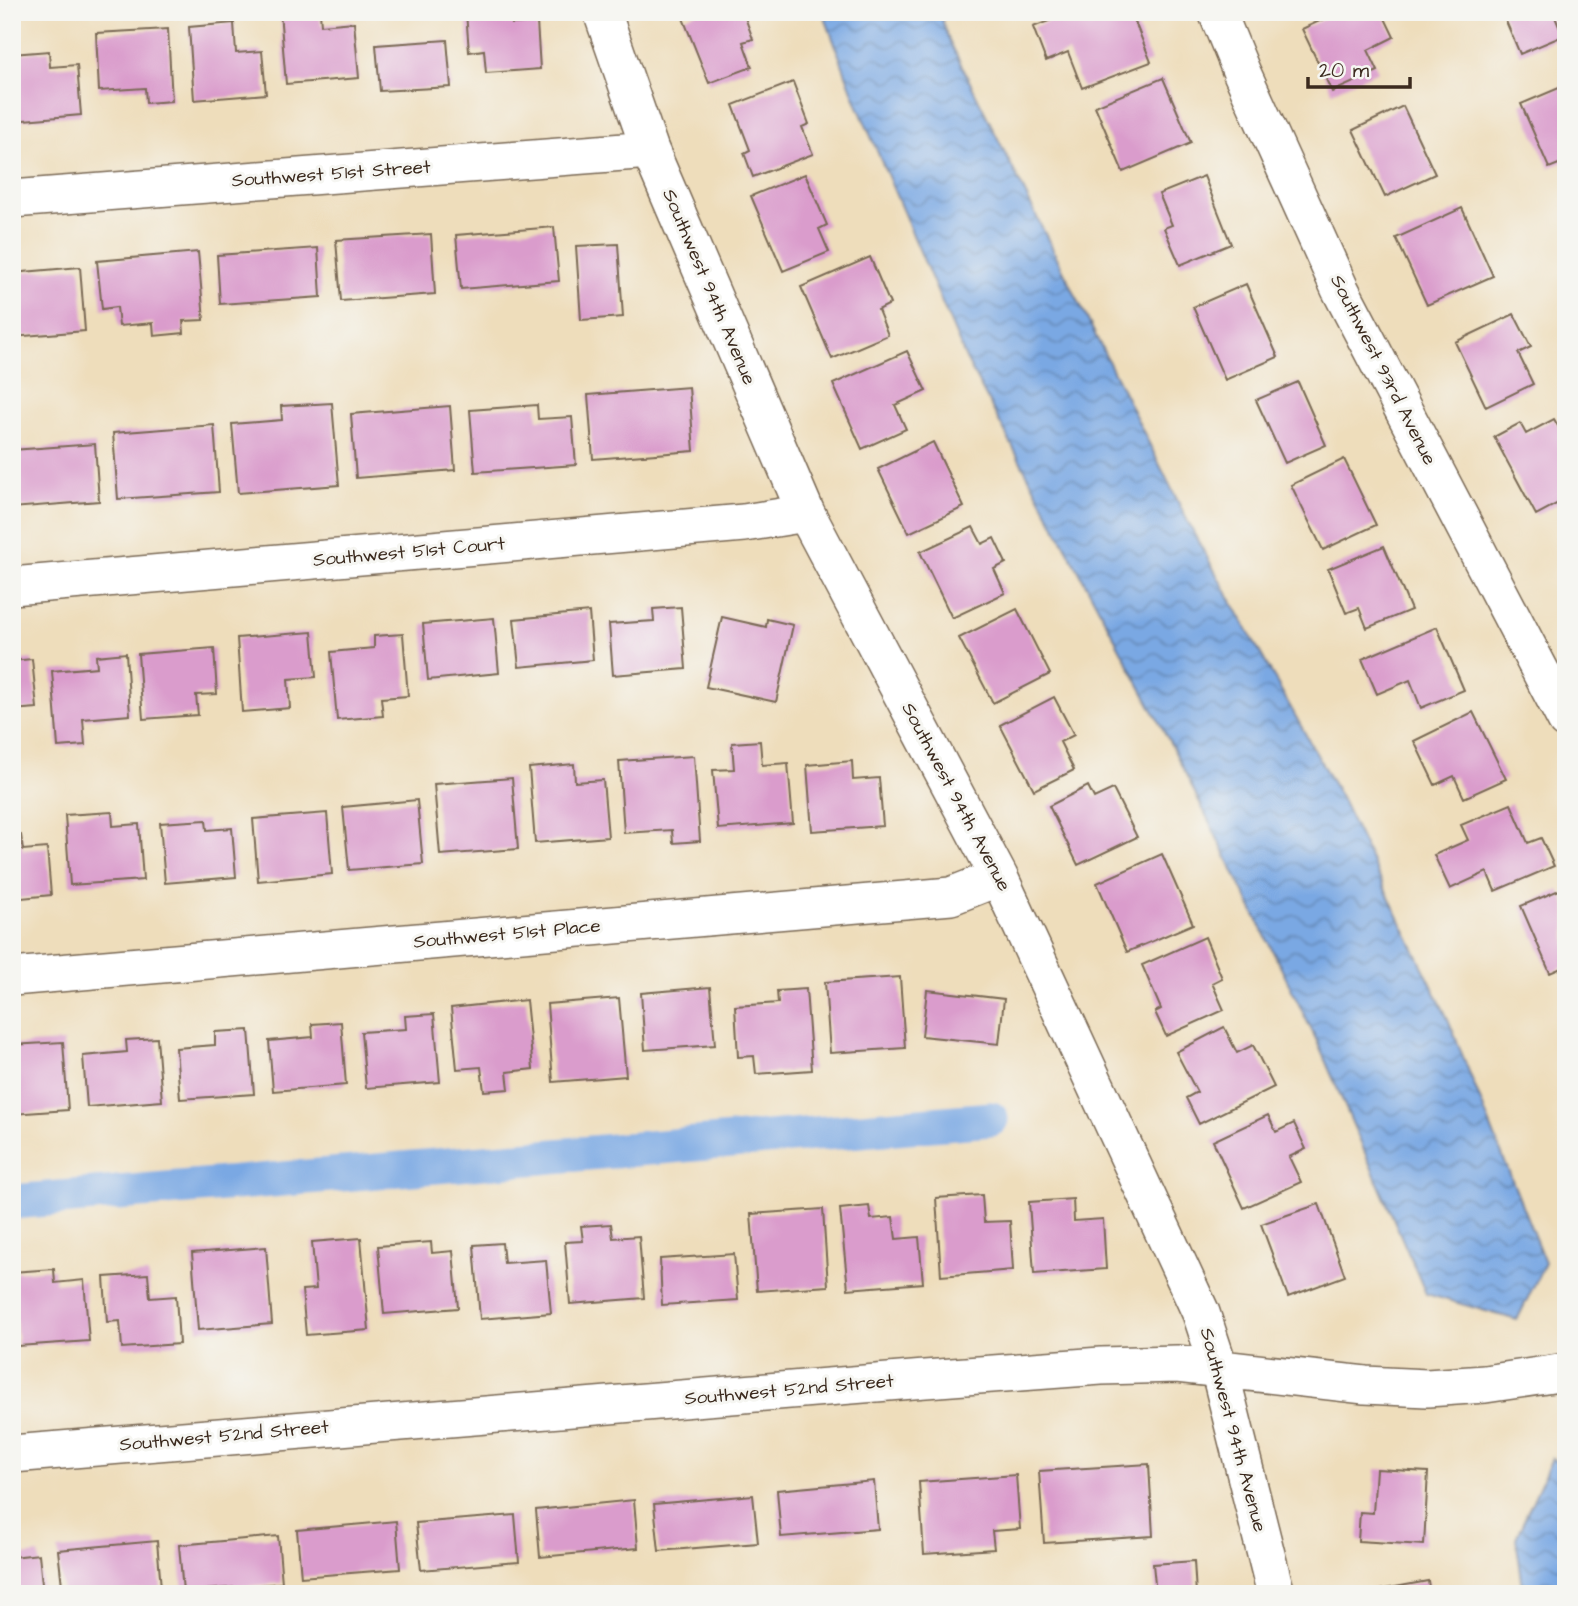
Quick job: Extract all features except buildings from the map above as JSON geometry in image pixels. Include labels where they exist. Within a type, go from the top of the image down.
[{"type":"street","name":"Southwest 94th Avenue","points":[[602,12],[650,150],[806,513],[999,877],[1201,1313],[1219,1368],[1276,1594]]},
{"type":"street","name":"Southwest 93rd Avenue","points":[[1217,12],[1340,289],[1566,720]]},
{"type":"street","name":"Southwest 51st Street","points":[[12,199],[650,150]]},
{"type":"street","name":"Southwest 51st Court","points":[[12,586],[744,523],[806,513]]},
{"type":"street","name":"Southwest 51st Place","points":[[12,977],[950,896],[999,877]]},
{"type":"street","name":"Southwest 52nd Street","points":[[12,1454],[925,1378],[1114,1366],[1177,1364],[1365,1385],[1427,1388],[1485,1384],[1566,1372]]},
{"type":"water","points":[[823,12],[940,12],[947,36],[1193,532],[1341,798],[1448,1019],[1545,1263],[1517,1320],[1426,1294],[1316,1039],[1173,748],[966,359],[857,104]]},
{"type":"water","points":[[1552,1458],[1566,1468],[1566,1594],[1524,1594],[1516,1538]]},
{"type":"waterway","points":[[12,1202],[991,1119]]}]
